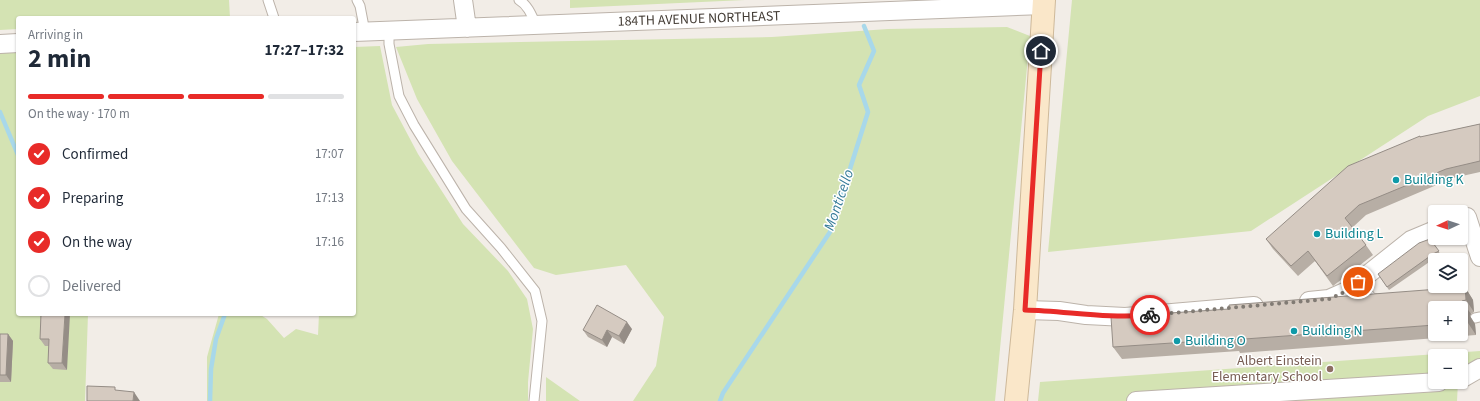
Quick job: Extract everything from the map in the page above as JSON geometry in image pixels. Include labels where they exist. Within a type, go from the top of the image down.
[{"type":"street","points":[[463,0],[467,28]]},
{"type":"street","name":"184TH AVENUE NORTHEAST","points":[[360,32],[1044,3]]},
{"type":"street","points":[[1016,401],[1025,310],[1044,3]]},
{"type":"street","points":[[0,44],[16,44]]},
{"type":"street","points":[[1469,217],[1480,257]]},
{"type":"street","points":[[1290,303],[1329,299],[1347,291],[1411,240],[1428,233]]},
{"type":"street","points":[[1025,310],[1058,311],[1086,315],[1125,317],[1267,305]]},
{"type":"street","points":[[1468,376],[1480,368]]},
{"type":"street","points":[[1136,401],[1428,383]]},
{"type":"lane","points":[[268,0],[273,16]]},
{"type":"lane","points":[[357,0],[360,6],[360,32]]},
{"type":"lane","points":[[519,0],[532,14],[536,25]]},
{"type":"lane","points":[[389,31],[389,44],[399,96],[414,126],[466,209],[501,248],[535,291],[542,321],[534,401]]},
{"type":"lane","points":[[1358,282],[1372,298],[1383,300],[1390,299]]},
{"type":"lane","points":[[1468,380],[1480,379]]},
{"type":"green space","points":[[0,0],[229,0],[230,16],[16,16],[16,29],[0,30]]},
{"type":"green space","points":[[570,0],[745,0],[570,8]]},
{"type":"green space","points":[[1072,0],[1480,0],[1480,96],[1428,116],[1251,231],[1048,252]]},
{"type":"green space","points":[[1007,27],[1030,36],[995,401],[633,401],[656,366],[664,317],[626,265],[556,275],[534,268],[452,161],[417,99],[396,47],[428,44],[772,37],[888,29]]},
{"type":"green space","points":[[380,46],[392,105],[418,154],[463,224],[508,271],[527,299],[533,329],[528,382],[528,401],[207,401],[207,357],[218,316],[262,316],[267,319],[284,338],[296,329],[318,335],[319,316],[356,316],[356,47]]},
{"type":"green space","points":[[16,51],[16,316],[88,316],[85,401],[0,401],[0,52]]},
{"type":"green space","name":"Albert Einstein Elementary School","points":[[1480,351],[1480,373],[1468,373],[1468,352]]},
{"type":"green space","name":"Albert Einstein Elementary School","points":[[1428,355],[1428,389],[1458,389],[1457,401],[1038,401],[1040,382]]},
{"type":"green space","points":[[546,377],[580,401],[546,401]]},
{"type":"building","points":[[1480,124],[1480,161],[1446,169],[1359,205],[1345,218],[1366,245],[1327,276],[1308,251],[1291,266],[1266,239],[1348,166],[1420,136]]},
{"type":"building","points":[[1428,240],[1428,245],[1434,245],[1439,251],[1435,253],[1428,253],[1428,258],[1387,287],[1378,274],[1419,243]]},
{"type":"building","points":[[1428,290],[1428,293],[1465,293],[1466,300],[1428,301],[1428,326],[1113,347],[1111,317],[1229,309],[1229,305]]},
{"type":"building","points":[[597,305],[627,322],[619,336],[607,330],[602,340],[583,330]]},
{"type":"building","points":[[41,316],[65,316],[62,363],[48,363],[49,339],[40,339]]},
{"type":"building","points":[[0,334],[8,334],[6,375],[0,375]]},
{"type":"building","points":[[87,386],[115,387],[115,390],[134,392],[133,401],[87,401]]},
{"type":"waterway","name":"Monticello","points":[[720,401],[723,393],[830,232],[868,112],[859,85],[874,51],[864,26]]},
{"type":"waterway","points":[[0,112],[16,150]]},
{"type":"waterway","points":[[210,401],[211,369],[216,339],[224,316]]},
{"type":"way so far","points":[[1150,315],[1329,299],[1347,291],[1358,282]]},
{"type":"place","name":"Building K","points":[[1396,180]]},
{"type":"place","name":"Building L","points":[[1317,234]]},
{"type":"place","name":"Building N","points":[[1294,331]]},
{"type":"place","name":"Building O","points":[[1177,341]]},
{"type":"place","name":"Albert Einstein Elementary School","points":[[1330,369]]},
{"type":"route","points":[[1041,51],[1025,310],[1058,311],[1086,315],[1125,317],[1150,315]]}]
